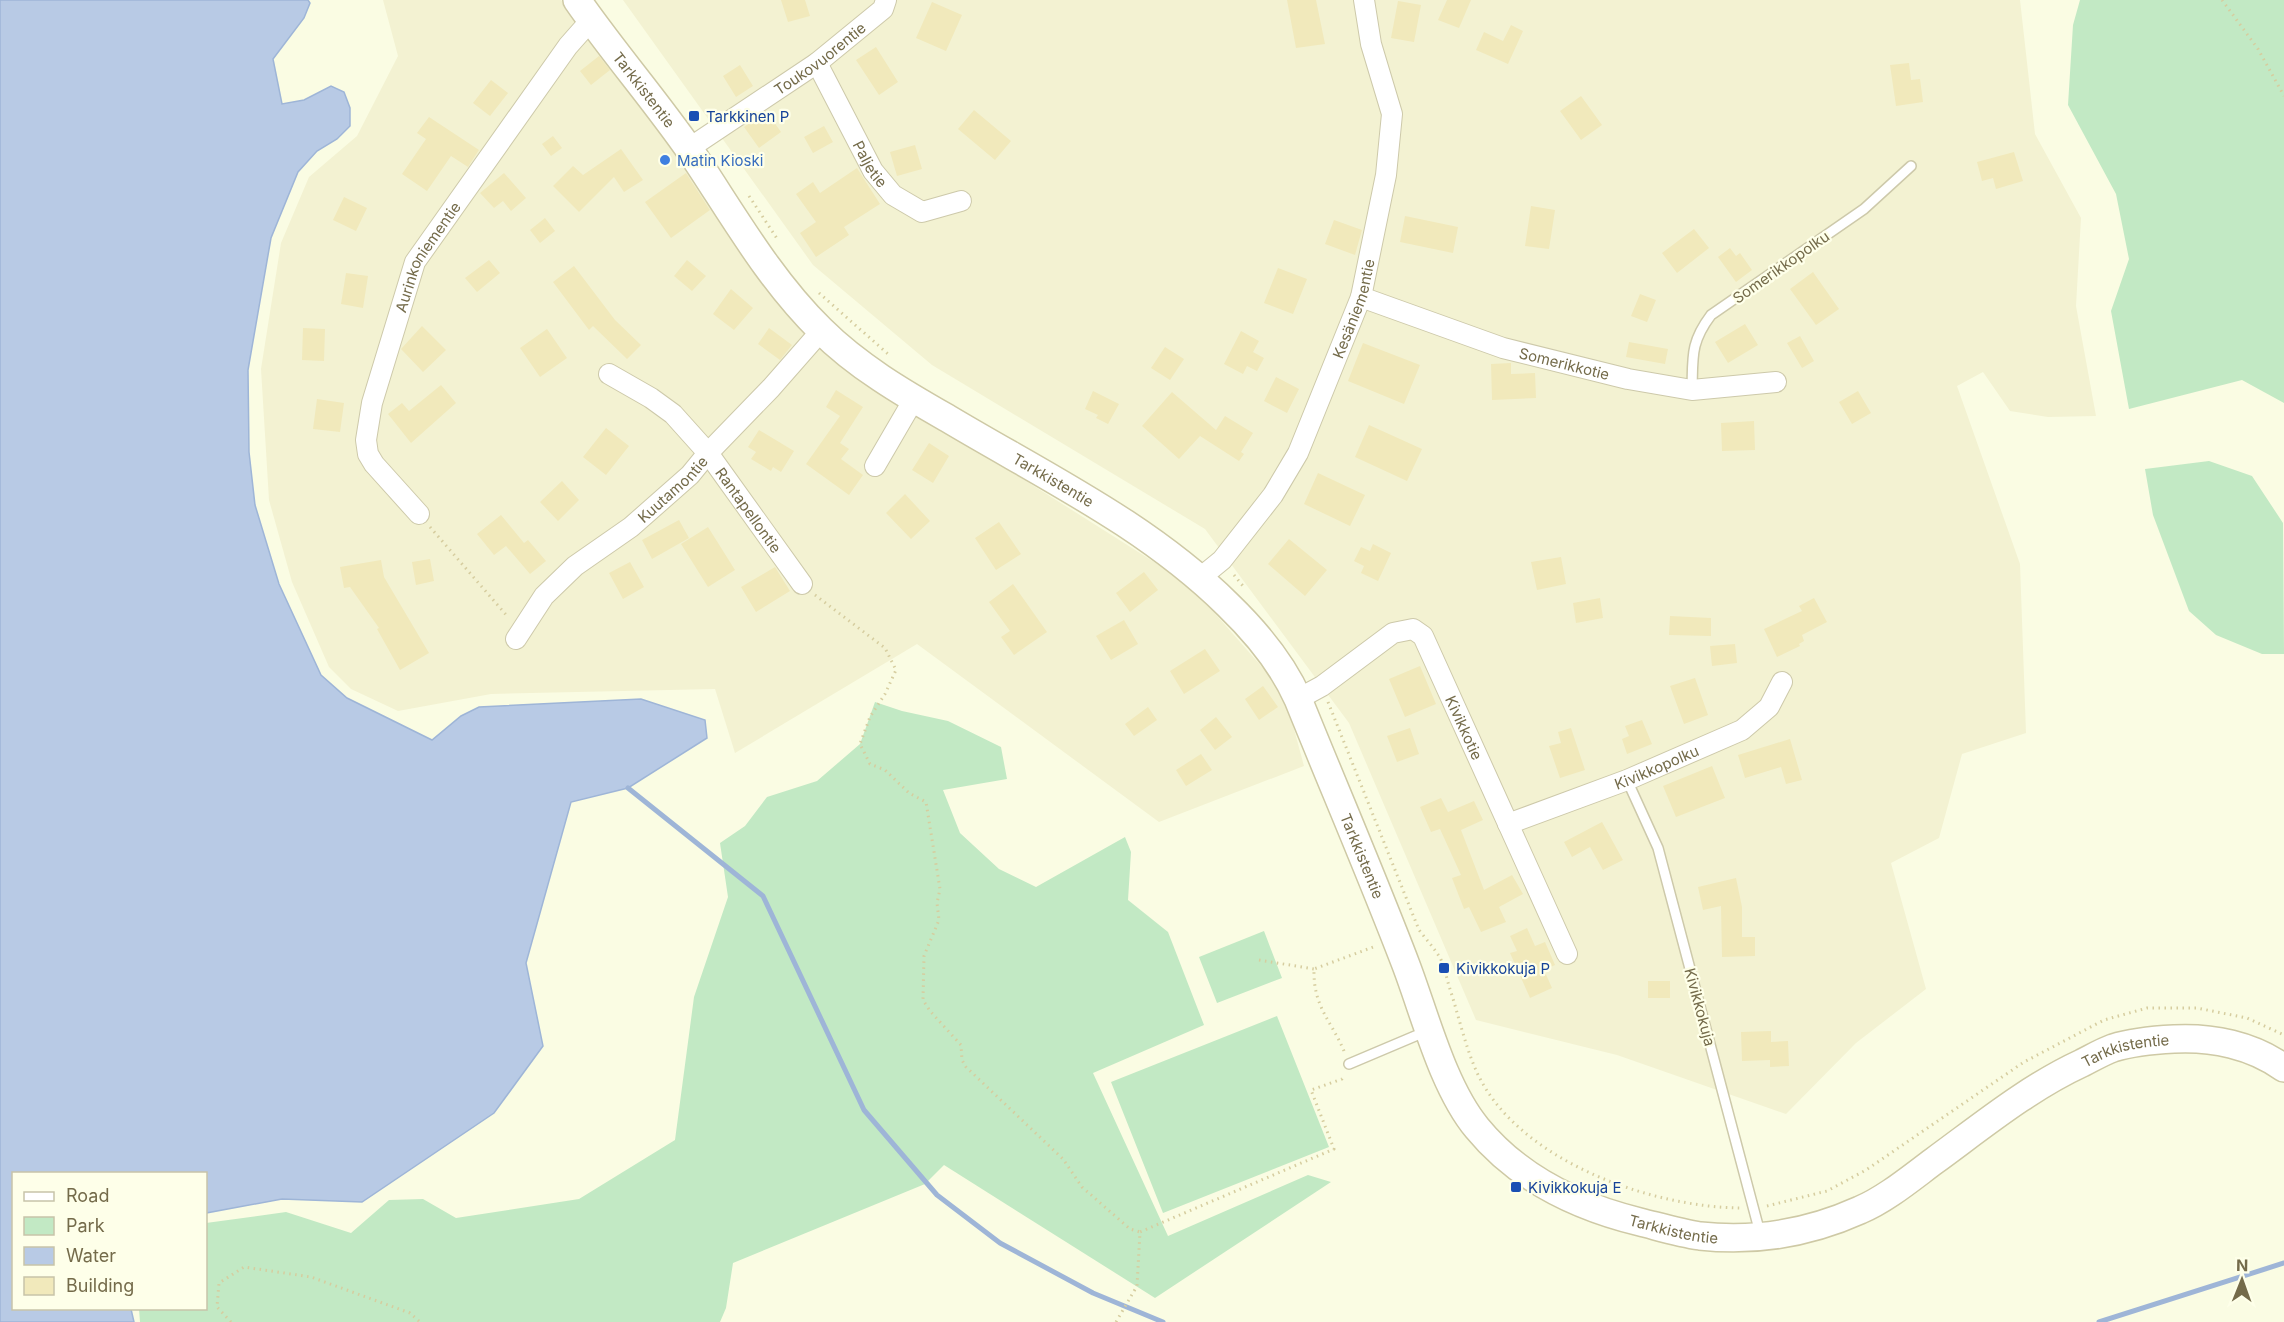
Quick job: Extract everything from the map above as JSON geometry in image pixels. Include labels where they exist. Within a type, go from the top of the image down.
[{"type":"street","name":"Kesäniementie","points":[[1200,579],[1222,560],[1273,495],[1298,453],[1361,297],[1386,175],[1392,114],[1371,44],[1364,0]]},
{"type":"street","name":"Toukovuorentie","points":[[688,149],[817,63],[882,3]]},
{"type":"street","name":"Tarkkistentie","points":[[584,10],[688,149],[754,249],[821,331],[852,356],[914,399],[1105,509],[1156,543],[1200,579],[1247,623],[1288,678],[1407,934],[1429,1030],[1460,1101],[1476,1127],[1521,1170],[1563,1196],[1618,1216],[1697,1236],[1761,1238],[1808,1229],[1863,1209],[1908,1180],[2026,1094],[2113,1048],[2156,1040],[2195,1038],[2219,1041],[2247,1049],[2273,1060],[2284,1068]]},
{"type":"street","name":"Aurinkoniementie","points":[[418,514],[374,464],[368,454],[366,440],[372,404],[415,262],[568,46],[584,10]]},
{"type":"street","name":"Paljetie","points":[[817,63],[873,171],[893,195],[922,212],[961,201]]},
{"type":"street","name":"Somerikkotie","points":[[1361,297],[1503,348],[1628,379],[1692,390],[1776,382]]},
{"type":"street","name":"Kuutamontie","points":[[519,635],[532,611],[544,596],[575,566],[631,527],[690,475],[821,331]]},
{"type":"street","name":"Rantapellontie","points":[[609,374],[651,398],[673,414],[708,453],[802,584]]},
{"type":"street","points":[[875,466],[914,399]]},
{"type":"street","name":"Kivikkotie","points":[[1298,699],[1322,686],[1393,633],[1413,628],[1423,636],[1567,954]]},
{"type":"street","name":"Kivikkopolku","points":[[1509,824],[1627,780],[1742,730],[1768,707],[1782,682]]},
{"type":"lane","name":"Somerikkopolku","points":[[1692,390],[1693,351],[1698,333],[1711,315],[1863,209],[1911,166]]},
{"type":"lane","name":"Kivikkokuja","points":[[1627,780],[1658,848],[1761,1238]]},
{"type":"lane","points":[[1350,1064],[1429,1030]]},
{"type":"path","points":[[2222,0],[2258,49],[2284,96]]},
{"type":"path","points":[[748,195],[780,243]]},
{"type":"path","points":[[811,286],[896,360]]},
{"type":"path","points":[[418,514],[519,635]]},
{"type":"path","points":[[1222,560],[1244,587]]},
{"type":"path","points":[[802,584],[885,648],[896,670],[885,694],[870,717],[860,744],[870,764],[885,770],[909,793],[926,802],[940,889],[937,903],[939,920],[924,956],[923,1000],[961,1045],[962,1060],[966,1067],[1063,1159],[1082,1187],[1130,1229],[1140,1232],[1334,1149],[1311,1090],[1342,1079],[1350,1064],[1323,1016],[1313,986],[1314,969]]},
{"type":"path","points":[[1322,686],[1356,768],[1407,934],[1440,957],[1475,1068],[1486,1088],[1507,1116],[1539,1144],[1587,1173],[1674,1201],[1721,1208],[1754,1209],[1784,1204],[1827,1191],[1866,1170],[2024,1062],[2104,1020],[2147,1008],[2197,1008],[2247,1018],[2284,1035]]},
{"type":"path","points":[[1259,960],[1314,969],[1407,934]]},
{"type":"path","points":[[1116,1322],[1137,1286],[1140,1232]]},
{"type":"path","points":[[231,1322],[217,1308],[219,1283],[244,1267],[311,1277],[410,1313],[420,1322]]},
{"type":"shaded area","points":[[383,0],[561,0],[836,361],[1189,584],[1284,692],[1304,766],[1159,822],[917,644],[735,753],[715,689],[491,694],[398,711],[351,689],[329,667],[292,582],[269,500],[261,369],[281,243],[309,177],[357,136],[398,56]]},
{"type":"shaded area","points":[[623,0],[2020,0],[2035,134],[2081,218],[2076,306],[2096,416],[2048,417],[2010,411],[1983,372],[1957,386],[2020,564],[2026,733],[1962,754],[1939,838],[1891,863],[1926,989],[1856,1043],[1786,1114],[1617,1055],[1476,1020],[1349,723],[1205,529],[932,365],[813,265]]},
{"type":"green space","points":[[2080,0],[2284,0],[2284,403],[2242,380],[2129,409],[2111,311],[2129,259],[2116,194],[2068,105],[2073,25]]},
{"type":"green space","points":[[2209,461],[2252,476],[2283,523],[2284,654],[2262,654],[2216,635],[2189,611],[2153,515],[2145,469]]},
{"type":"green space","points":[[875,702],[902,711],[948,721],[1001,747],[1007,779],[943,790],[960,833],[999,869],[1036,887],[1125,837],[1131,852],[1128,900],[1168,932],[1204,1025],[1093,1073],[1168,1236],[1308,1175],[1331,1182],[1155,1298],[944,1165],[925,1184],[733,1263],[726,1308],[720,1322],[140,1322],[139,1310],[207,1310],[207,1223],[286,1212],[351,1233],[389,1200],[423,1199],[456,1218],[579,1199],[675,1140],[694,997],[728,897],[720,843],[745,826],[767,797],[817,781],[860,744]]},
{"type":"green space","points":[[1264,931],[1282,978],[1217,1003],[1199,957]]},
{"type":"green space","points":[[1277,1016],[1329,1147],[1163,1213],[1111,1082]]},
{"type":"water","points":[[0,0],[308,0],[310,3],[304,18],[273,59],[282,104],[304,100],[331,86],[344,92],[350,108],[350,126],[337,139],[317,151],[298,172],[271,238],[248,370],[249,452],[255,505],[279,584],[321,675],[347,698],[432,740],[461,716],[479,707],[641,699],[705,720],[707,738],[628,788],[571,802],[526,963],[543,1046],[494,1113],[362,1202],[282,1199],[207,1213],[207,1172],[12,1172],[12,1310],[131,1310],[134,1322],[0,1322]]},
{"type":"building","points":[[781,0],[805,0],[810,16],[788,22]]},
{"type":"building","points":[[1287,0],[1316,0],[1325,44],[1296,48]]},
{"type":"building","points":[[1447,0],[1471,0],[1459,28],[1438,20]]},
{"type":"building","points":[[1398,1],[1421,5],[1414,42],[1391,38]]},
{"type":"building","points":[[932,2],[962,15],[946,51],[916,38]]},
{"type":"building","points":[[1511,25],[1523,31],[1508,64],[1476,50],[1484,32],[1503,41]]},
{"type":"building","points":[[876,47],[898,82],[879,95],[856,60]]},
{"type":"building","points":[[599,56],[610,70],[591,85],[580,71]]},
{"type":"building","points":[[1909,63],[1911,80],[1920,79],[1923,102],[1896,106],[1890,65]]},
{"type":"building","points":[[740,65],[753,86],[736,97],[723,76]]},
{"type":"building","points":[[491,80],[508,93],[490,116],[473,103]]},
{"type":"building","points":[[1581,96],[1602,125],[1581,140],[1560,111]]},
{"type":"building","points":[[974,110],[1011,141],[995,160],[958,129]]},
{"type":"building","points":[[766,111],[781,132],[759,148],[744,127]]},
{"type":"building","points":[[429,117],[479,150],[468,167],[451,156],[427,191],[402,174],[426,139],[417,133]]},
{"type":"building","points":[[824,126],[833,142],[813,153],[804,137]]},
{"type":"building","points":[[553,136],[562,148],[551,156],[542,144]]},
{"type":"building","points":[[915,145],[922,169],[897,176],[890,152]]},
{"type":"building","points":[[621,149],[643,180],[624,192],[614,177],[579,212],[553,186],[573,166],[583,175]]},
{"type":"building","points":[[2014,152],[2023,181],[1996,189],[1993,178],[1982,181],[1977,162]]},
{"type":"building","points":[[857,168],[880,204],[844,227],[849,235],[816,257],[800,233],[816,222],[796,194],[813,182],[820,193]]},
{"type":"building","points":[[504,173],[526,198],[511,211],[503,201],[494,208],[480,193]]},
{"type":"building","points":[[686,173],[710,210],[671,238],[645,202]]},
{"type":"building","points":[[344,197],[367,208],[356,231],[333,220]]},
{"type":"building","points":[[1531,206],[1555,210],[1549,249],[1525,246]]},
{"type":"building","points":[[1405,216],[1458,227],[1453,253],[1400,242]]},
{"type":"building","points":[[545,218],[555,231],[540,243],[530,230]]},
{"type":"building","points":[[1334,220],[1362,230],[1355,255],[1325,244]]},
{"type":"building","points":[[1694,229],[1709,248],[1677,273],[1662,253]]},
{"type":"building","points":[[1730,248],[1736,256],[1740,253],[1752,270],[1736,282],[1718,257]]},
{"type":"building","points":[[489,260],[500,273],[477,292],[465,278]]},
{"type":"building","points":[[687,260],[706,276],[692,291],[674,276]]},
{"type":"building","points":[[574,266],[615,320],[641,345],[627,359],[593,326],[589,330],[553,282]]},
{"type":"building","points":[[1278,268],[1307,279],[1293,314],[1264,303]]},
{"type":"building","points":[[1813,272],[1839,309],[1816,325],[1790,289]]},
{"type":"building","points":[[346,273],[368,276],[363,308],[341,304]]},
{"type":"building","points":[[731,289],[753,308],[734,330],[713,314]]},
{"type":"building","points":[[1640,294],[1656,300],[1647,322],[1631,316]]},
{"type":"building","points":[[1745,324],[1758,345],[1728,363],[1715,342]]},
{"type":"building","points":[[422,326],[446,350],[423,372],[401,349]]},
{"type":"building","points":[[303,328],[325,329],[324,361],[302,360]]},
{"type":"building","points":[[769,328],[792,345],[780,360],[758,344]]},
{"type":"building","points":[[547,329],[567,358],[540,377],[520,348]]},
{"type":"building","points":[[1241,331],[1259,341],[1253,352],[1264,358],[1257,371],[1247,366],[1243,374],[1224,364]]},
{"type":"building","points":[[1800,336],[1814,361],[1802,368],[1787,343]]},
{"type":"building","points":[[1629,342],[1668,349],[1665,364],[1626,357]]},
{"type":"building","points":[[1363,343],[1420,365],[1404,404],[1348,381]]},
{"type":"building","points":[[1165,347],[1184,359],[1170,380],[1151,368]]},
{"type":"building","points":[[1511,363],[1511,374],[1535,373],[1536,398],[1492,400],[1491,364]]},
{"type":"building","points":[[1276,377],[1299,389],[1287,413],[1264,401]]},
{"type":"building","points":[[441,385],[456,403],[411,443],[388,414],[402,403],[409,411]]},
{"type":"building","points":[[836,390],[863,407],[840,443],[849,449],[841,459],[863,475],[849,495],[806,464],[840,416],[826,407]]},
{"type":"building","points":[[1093,391],[1119,404],[1108,424],[1096,418],[1098,415],[1085,409]]},
{"type":"building","points":[[1858,391],[1871,413],[1852,424],[1839,402]]},
{"type":"building","points":[[1172,392],[1216,430],[1225,416],[1253,433],[1241,452],[1244,454],[1239,461],[1200,436],[1179,459],[1142,426]]},
{"type":"building","points":[[317,399],[344,403],[340,432],[313,429]]},
{"type":"building","points":[[1754,421],[1755,450],[1722,451],[1721,423]]},
{"type":"building","points":[[1369,425],[1422,449],[1407,481],[1355,457]]},
{"type":"building","points":[[606,428],[629,446],[606,475],[583,457]]},
{"type":"building","points":[[759,430],[794,451],[781,472],[773,467],[771,471],[751,459],[756,452],[748,447]]},
{"type":"building","points":[[929,443],[949,456],[933,483],[912,470]]},
{"type":"building","points":[[1318,473],[1365,495],[1350,526],[1304,504]]},
{"type":"building","points":[[562,481],[579,500],[558,521],[540,502]]},
{"type":"building","points":[[905,494],[930,521],[911,539],[886,513]]},
{"type":"building","points":[[501,515],[524,543],[528,540],[546,561],[530,574],[506,546],[494,555],[477,534]]},
{"type":"building","points":[[679,520],[689,538],[652,559],[642,540]]},
{"type":"building","points":[[999,522],[1021,554],[996,570],[975,538]]},
{"type":"building","points":[[708,527],[735,570],[708,587],[681,544]]},
{"type":"building","points":[[1289,539],[1327,570],[1305,596],[1268,564]]},
{"type":"building","points":[[1373,544],[1391,553],[1378,581],[1361,573],[1364,566],[1354,561],[1361,547],[1370,551]]},
{"type":"building","points":[[1561,557],[1566,584],[1537,590],[1531,562]]},
{"type":"building","points":[[430,559],[434,581],[416,585],[412,562]]},
{"type":"building","points":[[381,560],[384,577],[429,653],[400,670],[377,629],[379,628],[350,587],[344,588],[340,567]]},
{"type":"building","points":[[630,562],[644,587],[623,599],[609,573]]},
{"type":"building","points":[[775,567],[790,591],[756,612],[741,587]]},
{"type":"building","points":[[1144,572],[1158,590],[1130,612],[1116,593]]},
{"type":"building","points":[[1013,584],[1047,632],[1014,655],[1001,637],[1010,631],[989,602]]},
{"type":"building","points":[[1600,598],[1603,618],[1576,623],[1573,603]]},
{"type":"building","points":[[1814,598],[1827,622],[1802,635],[1804,641],[1799,644],[1800,646],[1777,657],[1764,629],[1802,611],[1799,606]]},
{"type":"building","points":[[1670,616],[1711,618],[1711,636],[1669,635]]},
{"type":"building","points":[[1124,620],[1138,644],[1111,660],[1096,636]]},
{"type":"building","points":[[1735,644],[1737,663],[1712,666],[1710,646]]},
{"type":"building","points":[[1205,649],[1220,671],[1184,694],[1170,671]]},
{"type":"building","points":[[1420,666],[1436,704],[1405,717],[1389,679]]},
{"type":"building","points":[[1695,678],[1708,715],[1684,724],[1670,686]]},
{"type":"building","points":[[1263,686],[1278,707],[1259,720],[1245,699]]},
{"type":"building","points":[[1148,707],[1157,720],[1134,736],[1125,724]]},
{"type":"building","points":[[1216,717],[1232,737],[1215,750],[1200,730]]},
{"type":"building","points":[[1642,720],[1652,744],[1627,754],[1622,739],[1629,736],[1625,726]]},
{"type":"building","points":[[1410,728],[1419,754],[1397,762],[1387,736]]},
{"type":"building","points":[[1571,728],[1585,770],[1560,778],[1549,746],[1561,743],[1558,732]]},
{"type":"building","points":[[1790,739],[1802,780],[1786,784],[1781,767],[1745,778],[1738,755]]},
{"type":"building","points":[[1201,754],[1212,770],[1186,786],[1176,770]]},
{"type":"building","points":[[1712,766],[1725,798],[1676,817],[1663,786]]},
{"type":"building","points":[[1441,798],[1448,812],[1474,801],[1483,820],[1461,830],[1484,890],[1512,875],[1523,894],[1499,907],[1506,922],[1481,932],[1469,907],[1464,909],[1452,878],[1461,875],[1440,829],[1431,832],[1420,807]]},
{"type":"building","points":[[1602,822],[1623,860],[1603,870],[1590,847],[1572,857],[1564,842]]},
{"type":"building","points":[[1736,878],[1742,907],[1742,937],[1755,937],[1755,956],[1722,957],[1721,906],[1703,910],[1698,887]]},
{"type":"building","points":[[1527,928],[1535,946],[1545,942],[1555,965],[1544,970],[1552,988],[1530,998],[1510,953],[1517,951],[1510,936]]},
{"type":"building","points":[[1648,981],[1670,981],[1670,998],[1648,998]]},
{"type":"building","points":[[1771,1031],[1771,1042],[1788,1041],[1789,1066],[1770,1067],[1770,1060],[1742,1061],[1741,1032]]},
{"type":"waterway","points":[[628,788],[763,896],[864,1110],[937,1195],[1000,1243],[1093,1293],[1163,1322]]},
{"type":"waterway","points":[[2099,1322],[2284,1263]]},
{"type":"place","name":"Tarkkinen P","points":[[694,116]]},
{"type":"place","name":"Matin Kioski","points":[[665,160]]},
{"type":"place","name":"Kivikkokuja P","points":[[1444,968]]},
{"type":"place","name":"Kivikkokuja E","points":[[1516,1187]]}]
